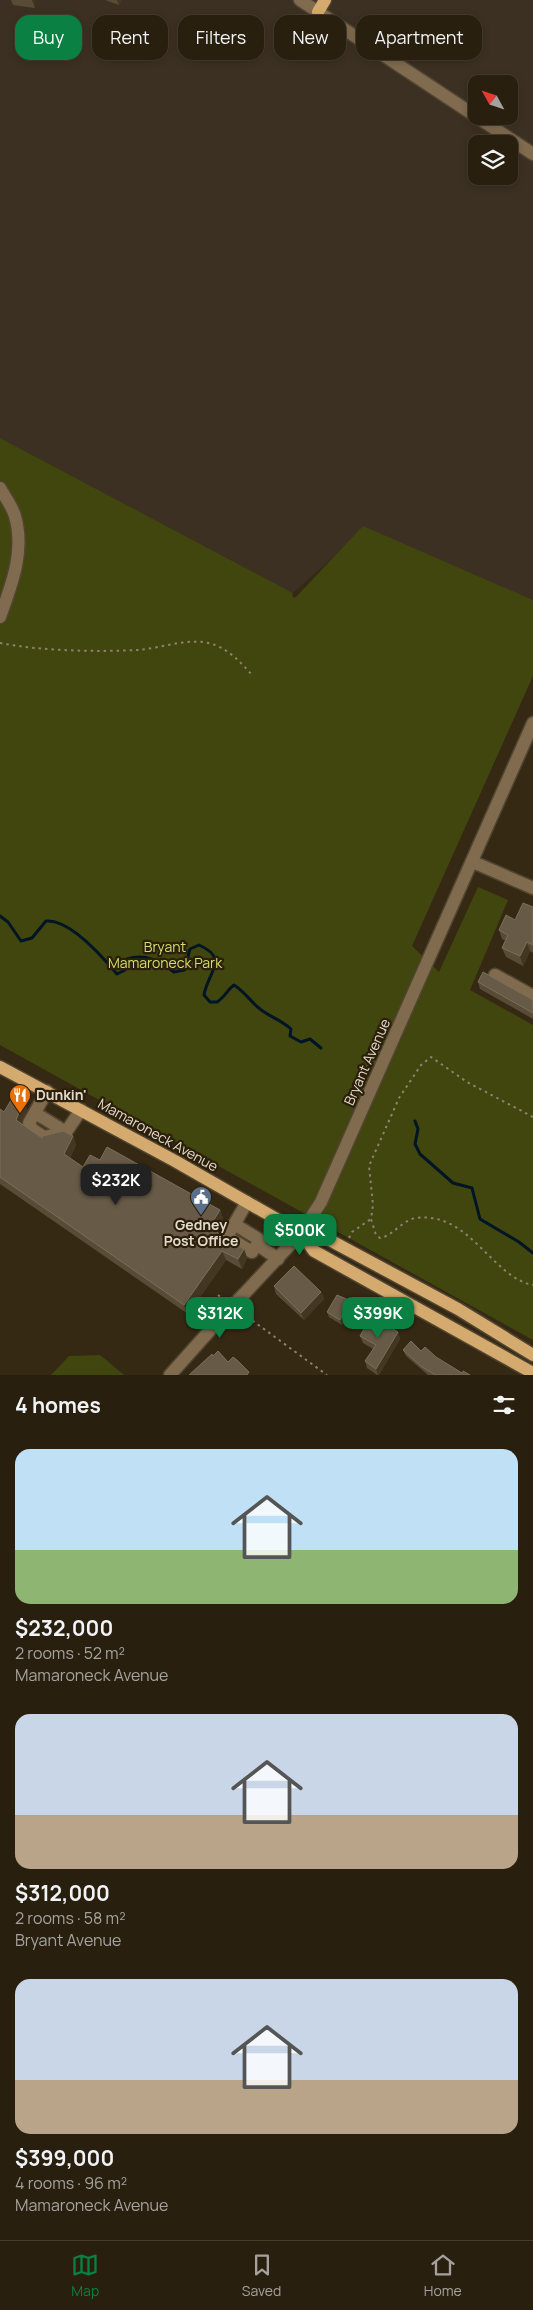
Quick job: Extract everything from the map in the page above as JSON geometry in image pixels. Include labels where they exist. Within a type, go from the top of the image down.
[{"type":"main road","points":[[318,12],[325,0]]},
{"type":"main road","name":"Mamaroneck Avenue","points":[[0,1067],[301,1233],[324,1237],[458,1309],[533,1355]]},
{"type":"main road","name":"Mamaroneck Avenue","points":[[301,1233],[314,1251],[533,1373]]},
{"type":"street","points":[[300,0],[533,154]]},
{"type":"street","points":[[0,488],[15,514],[19,535],[18,559],[14,579],[0,617]]},
{"type":"street","name":"Bryant Avenue","points":[[170,1375],[301,1233],[322,1202],[533,724]]},
{"type":"street","points":[[473,862],[533,888]]},
{"type":"street","points":[[495,975],[533,996]]},
{"type":"street","points":[[46,1091],[29,1123],[32,1129],[44,1137],[66,1132],[81,1110]]},
{"type":"street","points":[[247,1202],[227,1237],[252,1252],[258,1245],[278,1259]]},
{"type":"path","points":[[0,643],[29,648],[138,650],[193,643],[214,644],[234,656],[253,676]]},
{"type":"path","points":[[533,1117],[467,1082],[432,1057],[426,1059],[399,1098],[369,1166],[373,1205],[372,1219],[376,1235],[380,1238],[414,1218],[432,1218],[454,1226],[469,1236],[517,1281],[533,1285]]},
{"type":"path","points":[[345,1248],[352,1232],[372,1219]]},
{"type":"path","points":[[218,1295],[226,1301]]},
{"type":"path","points":[[242,1313],[327,1375]]},
{"type":"shaded area","points":[[0,0],[533,0],[533,600],[366,528],[293,593],[0,438]]},
{"type":"green space","name":"Bryant Mamaroneck Park","points":[[0,438],[293,593],[292,596],[295,598],[363,526],[533,600],[533,676],[412,946],[439,972],[478,887],[508,900],[470,990],[533,1025],[533,1340],[0,1045]]},
{"type":"green space","points":[[100,1355],[124,1375],[51,1375],[69,1356]]},
{"type":"building","points":[[523,903],[533,907],[533,945],[527,942],[520,956],[502,948],[508,935],[499,930],[506,915],[515,920]]},
{"type":"building","points":[[483,972],[533,1000],[533,1013],[478,982]]},
{"type":"building","points":[[14,1095],[24,1100],[16,1120],[42,1138],[43,1136],[63,1131],[73,1136],[64,1154],[83,1167],[90,1155],[100,1160],[107,1147],[220,1210],[210,1226],[216,1229],[219,1235],[244,1249],[238,1259],[222,1251],[184,1305],[0,1177],[0,1109],[4,1112]]},
{"type":"building","points":[[294,1266],[321,1292],[301,1313],[274,1286]]},
{"type":"building","points":[[337,1295],[351,1301],[340,1320],[327,1312]]},
{"type":"building","points":[[371,1316],[377,1320],[384,1317],[388,1326],[398,1332],[376,1369],[365,1361],[376,1345],[360,1336]]},
{"type":"building","points":[[411,1341],[421,1351],[425,1347],[436,1357],[462,1373],[463,1371],[470,1375],[435,1375],[422,1367],[403,1350]]},
{"type":"building","points":[[218,1351],[228,1362],[233,1357],[237,1360],[249,1372],[247,1375],[189,1375],[212,1354],[213,1356]]},
{"type":"waterway","points":[[0,916],[8,922],[21,941],[32,938],[46,921],[65,926],[85,940],[117,974],[125,970],[127,959],[134,957],[158,961],[174,972],[184,970],[188,967],[190,949],[199,945],[208,950],[213,955],[215,961],[215,966],[204,995],[210,1002],[217,1002],[234,985],[260,1009],[291,1029],[290,1036],[301,1042],[310,1039],[321,1048]]},
{"type":"waterway","points":[[415,1121],[418,1129],[415,1144],[420,1154],[453,1183],[472,1188],[480,1219],[519,1242],[533,1253]]},
{"type":"place","name":"Dunkin'","points":[[20,1114]]},
{"type":"place","name":"Gedney Post Office","points":[[201,1216]]}]
